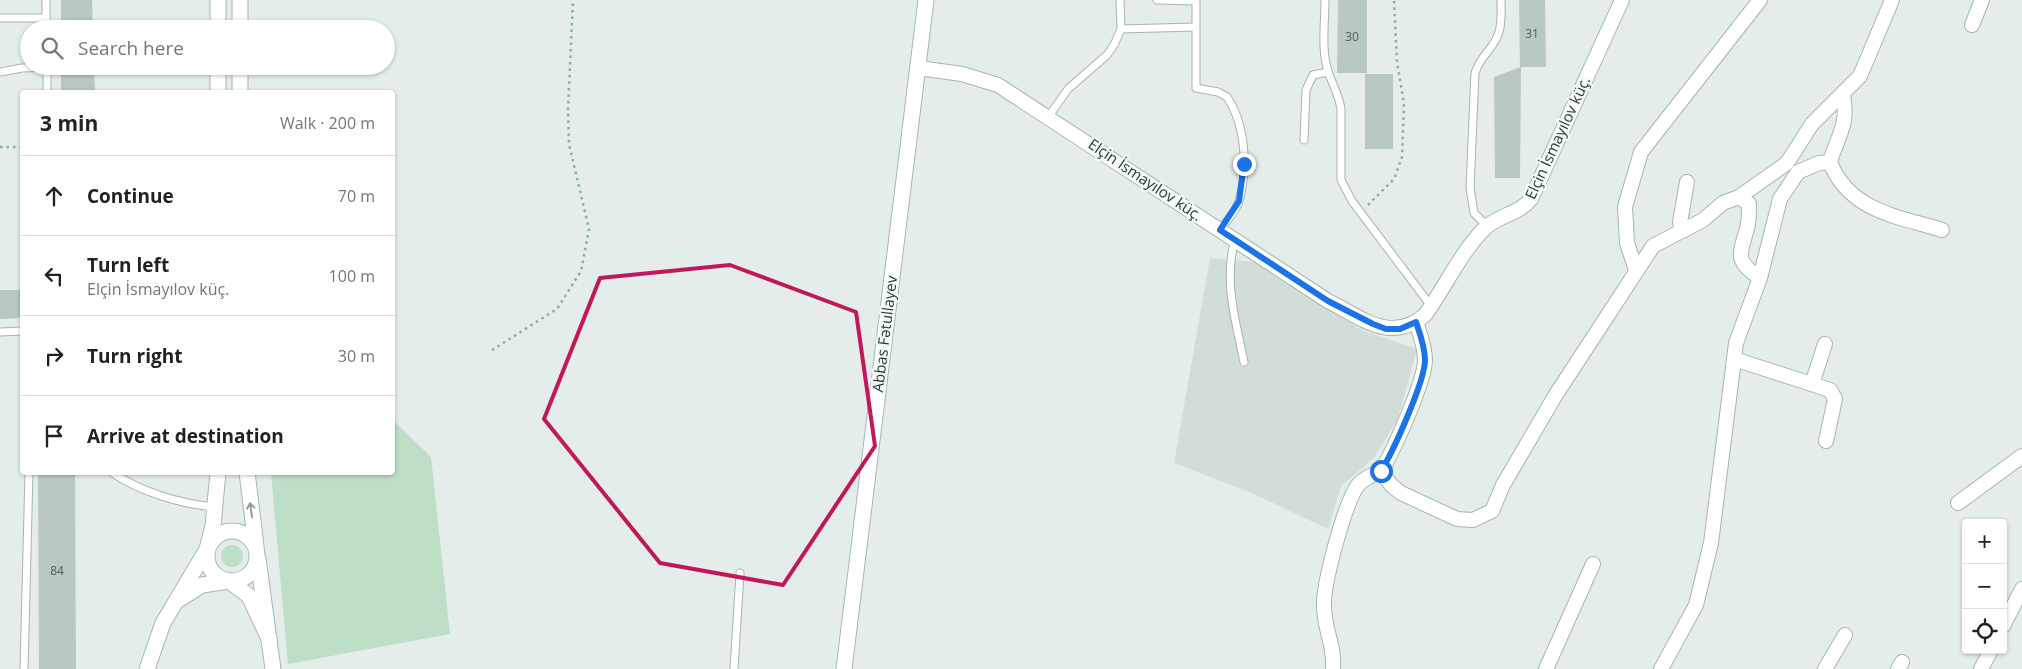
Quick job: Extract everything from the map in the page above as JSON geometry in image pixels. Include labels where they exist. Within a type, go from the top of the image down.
[{"type":"main road","points":[[218,0],[218,20]]},
{"type":"main road","points":[[240,0],[240,20]]},
{"type":"main road","name":"Abbas Fətullayev","points":[[844,669],[926,0]]},
{"type":"main road","points":[[218,75],[218,90]]},
{"type":"main road","points":[[240,75],[240,90]]},
{"type":"main road","points":[[218,475],[215,507],[207,549],[209,566],[220,578],[229,581],[249,596],[257,609],[269,639]]},
{"type":"main road","points":[[247,475],[256,552],[273,669]]},
{"type":"main road","points":[[147,669],[163,623],[172,606],[216,536],[231,530],[246,535],[256,552],[252,572],[237,580],[202,585],[192,590],[172,606]]},
{"type":"street","name":"Elçin İsmayılov küç.","points":[[918,68],[962,74],[998,85],[1049,116],[1328,301],[1373,324],[1386,329],[1400,329],[1416,322],[1432,306],[1472,242],[1487,226],[1500,217],[1521,208],[1531,199],[1622,0]]},
{"type":"street","points":[[1636,270],[1627,243],[1625,207],[1642,152],[1760,0]]},
{"type":"street","points":[[1381,471],[1391,486],[1401,493],[1457,519],[1473,520],[1492,511],[1503,485],[1555,396],[1636,270],[1654,246],[1703,220],[1723,203],[1739,198],[1787,163],[1812,124],[1860,76],[1892,0]]},
{"type":"street","points":[[1972,24],[1982,0]]},
{"type":"street","points":[[1843,95],[1846,112],[1842,132],[1830,162],[1835,174],[1851,194],[1872,209],[1942,230]]},
{"type":"street","points":[[1662,669],[1696,605],[1711,542],[1736,344],[1760,278],[1780,199],[1798,172],[1819,163],[1830,162]]},
{"type":"street","points":[[1684,230],[1680,222],[1687,182]]},
{"type":"street","points":[[1739,198],[1749,204],[1748,224],[1742,241],[1741,260],[1747,269],[1760,278]]},
{"type":"street","points":[[1333,669],[1334,653],[1325,626],[1323,603],[1340,526],[1351,496],[1359,484],[1367,477],[1381,471],[1391,454],[1424,371],[1424,350],[1416,322]]},
{"type":"street","points":[[1812,384],[1825,344]]},
{"type":"street","points":[[1734,359],[1830,390],[1835,399],[1826,441]]},
{"type":"street","points":[[1958,503],[2022,456]]},
{"type":"street","points":[[1546,669],[1593,564]]},
{"type":"street","points":[[2007,618],[2022,589]]},
{"type":"street","points":[[1825,669],[1845,636]]},
{"type":"street","points":[[1981,669],[1989,654]]},
{"type":"lane","points":[[0,18],[46,18],[46,0]]},
{"type":"lane","points":[[1049,116],[1068,89],[1106,55],[1114,45],[1121,28],[1120,0]]},
{"type":"lane","points":[[1157,0],[1195,1],[1196,88],[1218,92],[1227,97],[1243,140],[1245,154],[1239,201],[1220,230]]},
{"type":"lane","points":[[1326,0],[1325,57],[1328,72],[1340,98],[1341,180],[1361,212],[1432,306]]},
{"type":"lane","points":[[1487,226],[1474,213],[1470,188],[1475,73],[1479,59],[1495,42],[1499,32],[1501,0]]},
{"type":"lane","points":[[1121,28],[1195,26]]},
{"type":"lane","points":[[0,72],[2,70],[20,68]]},
{"type":"lane","points":[[1304,140],[1308,84],[1313,75],[1328,72]]},
{"type":"lane","points":[[47,75],[47,90]]},
{"type":"lane","points":[[1236,240],[1230,260],[1229,284],[1244,362]]},
{"type":"lane","points":[[0,332],[20,331]]},
{"type":"lane","points":[[24,669],[29,475]]},
{"type":"lane","points":[[115,475],[124,481],[189,505],[215,507]]},
{"type":"lane","points":[[734,669],[740,573]]},
{"type":"path","points":[[492,350],[557,309],[581,271],[589,229],[569,144],[568,110],[573,0]]},
{"type":"path","points":[[1361,212],[1394,179],[1402,157],[1404,104],[1397,62],[1394,0]]},
{"type":"path","points":[[0,147],[20,146]]},
{"type":"highlighted area","points":[[730,265],[856,312],[875,446],[783,585],[660,563],[544,419],[600,278]]},
{"type":"shaded area","points":[[1210,258],[1255,262],[1364,331],[1417,349],[1398,419],[1374,458],[1341,486],[1328,529],[1252,493],[1174,463]]},
{"type":"green space","points":[[395,422],[431,457],[450,634],[288,664],[271,475],[395,475]]},
{"type":"green space","points":[[232,545],[240,548],[243,556],[240,564],[232,567],[224,564],[221,556],[224,548]]},
{"type":"building","points":[[61,0],[92,0],[93,20],[61,20]]},
{"type":"building","points":[[1338,0],[1367,0],[1367,73],[1337,73]]},
{"type":"building","points":[[1519,0],[1545,0],[1546,67],[1520,67]]},
{"type":"building","points":[[1521,67],[1520,178],[1495,178],[1494,77]]},
{"type":"building","points":[[1365,74],[1393,74],[1393,149],[1365,149]]},
{"type":"building","points":[[61,75],[94,75],[95,90],[61,90]]},
{"type":"building","points":[[0,290],[20,290],[20,318],[0,319]]},
{"type":"building","points":[[38,475],[75,475],[76,669],[39,669]]},
{"type":"route","points":[[1244,164],[1239,201],[1235,210],[1220,230],[1328,301],[1373,324],[1386,329],[1400,329],[1416,322],[1424,350],[1424,371],[1391,454],[1381,471]]}]
